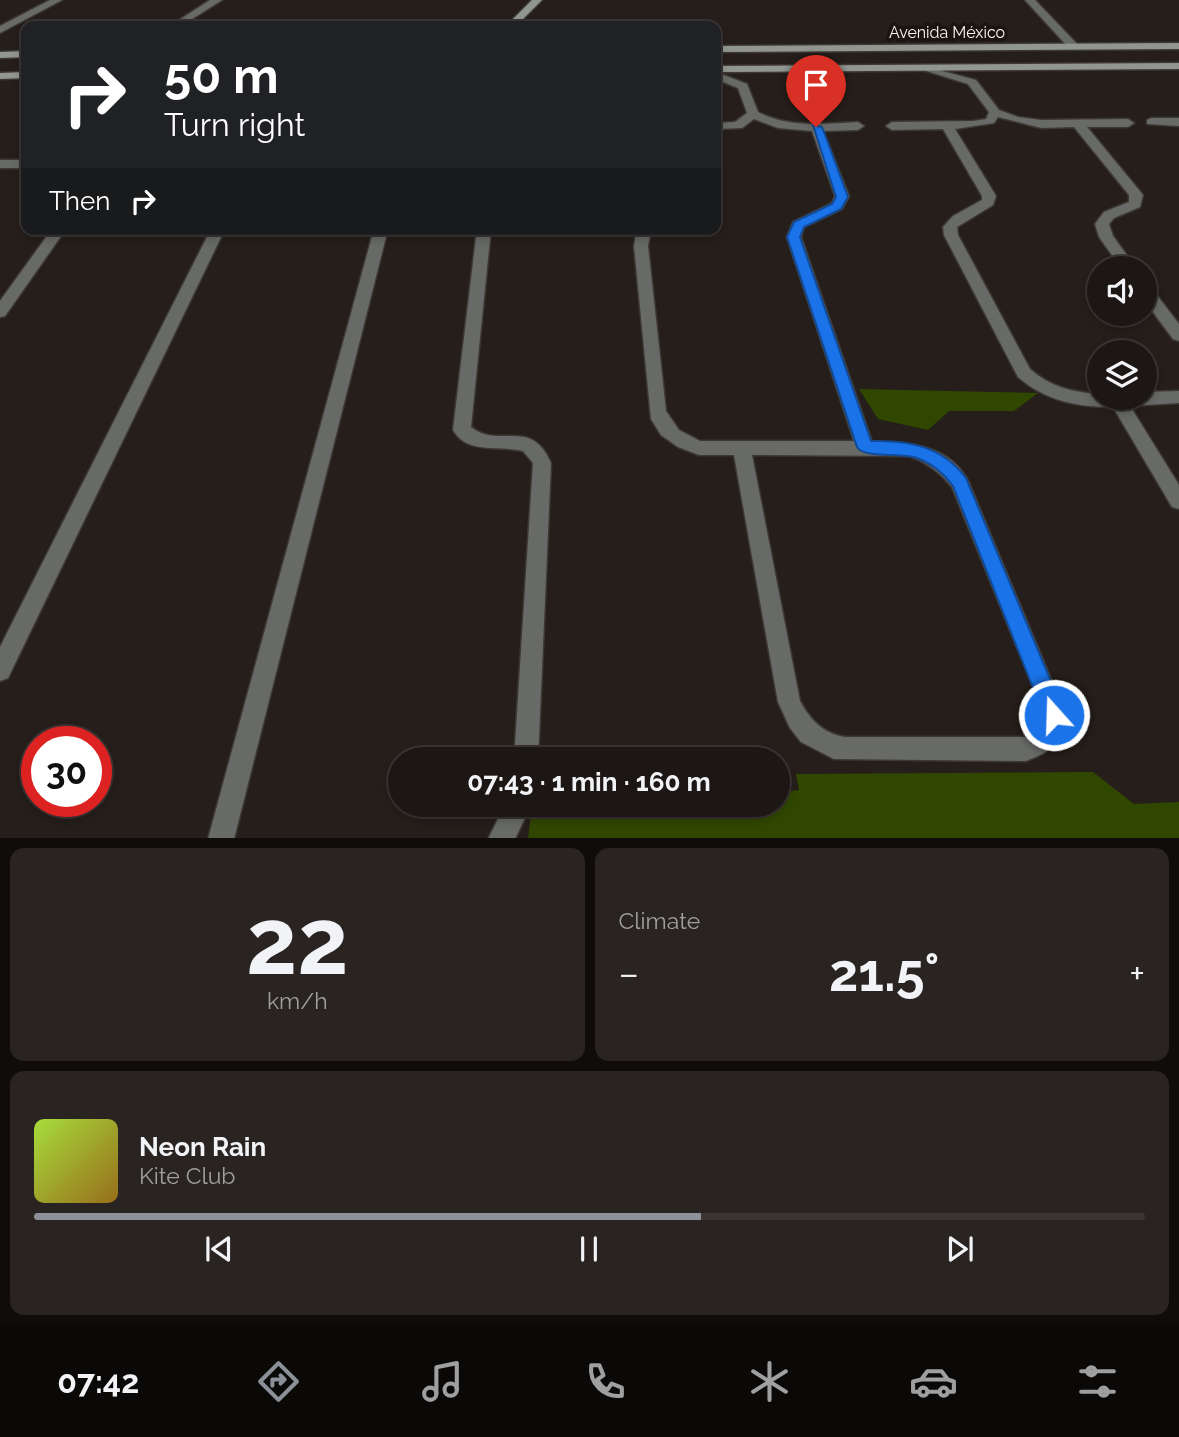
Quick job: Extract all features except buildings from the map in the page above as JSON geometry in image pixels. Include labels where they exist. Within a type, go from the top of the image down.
[{"type":"main road","points":[[516,21],[537,0]]},
{"type":"main road","name":"Avenida México","points":[[721,49],[1179,46]]},
{"type":"main road","points":[[0,55],[21,54]]},
{"type":"main road","name":"Avenida México","points":[[721,69],[1178,66]]},
{"type":"main road","points":[[0,76],[21,75]]},
{"type":"street","points":[[0,30],[57,0]]},
{"type":"street","points":[[184,21],[217,0]]},
{"type":"street","points":[[1030,0],[1074,47]]},
{"type":"street","points":[[924,67],[972,82],[995,112],[1028,123],[1128,123]]},
{"type":"street","points":[[972,82],[987,67]]},
{"type":"street","points":[[743,86],[761,69]]},
{"type":"street","points":[[721,77],[743,86],[753,114],[785,126],[858,126]]},
{"type":"street","points":[[892,126],[982,124],[990,121],[995,112]]},
{"type":"street","points":[[721,127],[738,125],[753,114]]},
{"type":"street","points":[[1151,122],[1179,122]]},
{"type":"street","points":[[1077,123],[1136,195],[1135,204],[1109,215],[1102,224],[1105,237],[1120,256]]},
{"type":"street","points":[[947,125],[989,196],[988,202],[981,208],[954,219],[950,227],[951,234],[1024,373],[1042,390],[1064,398],[1087,398]]},
{"type":"street","points":[[816,127],[842,197],[837,206],[798,225],[794,237],[865,447]]},
{"type":"street","points":[[0,164],[18,164]]},
{"type":"street","points":[[0,312],[55,235]]},
{"type":"street","points":[[0,670],[215,235]]},
{"type":"street","points":[[221,838],[379,235]]},
{"type":"street","points":[[483,235],[462,430],[473,440],[514,442],[532,446],[541,456],[542,464],[527,747]]},
{"type":"street","points":[[643,235],[641,246],[660,420],[673,437],[699,448],[897,447],[923,452],[950,469],[960,483],[1049,699],[1054,715],[1053,731],[1038,746],[1026,749],[845,749],[832,747],[808,735],[796,720],[789,702],[742,448]]},
{"type":"street","points":[[1157,306],[1179,335]]},
{"type":"street","points":[[1157,397],[1179,397]]},
{"type":"street","points":[[1123,410],[1179,501]]},
{"type":"street","points":[[501,838],[512,817]]},
{"type":"green space","points":[[859,389],[1038,393],[1014,411],[949,411],[928,430],[878,419]]},
{"type":"green space","points":[[1093,772],[1134,804],[1179,802],[1179,838],[528,838],[531,817],[790,817],[790,791],[799,790],[796,774]]},
{"type":"route","points":[[816,127],[841,191],[841,202],[830,210],[807,218],[798,225],[794,237],[865,447],[897,447],[923,452],[950,469],[960,483],[1054,715]]}]
